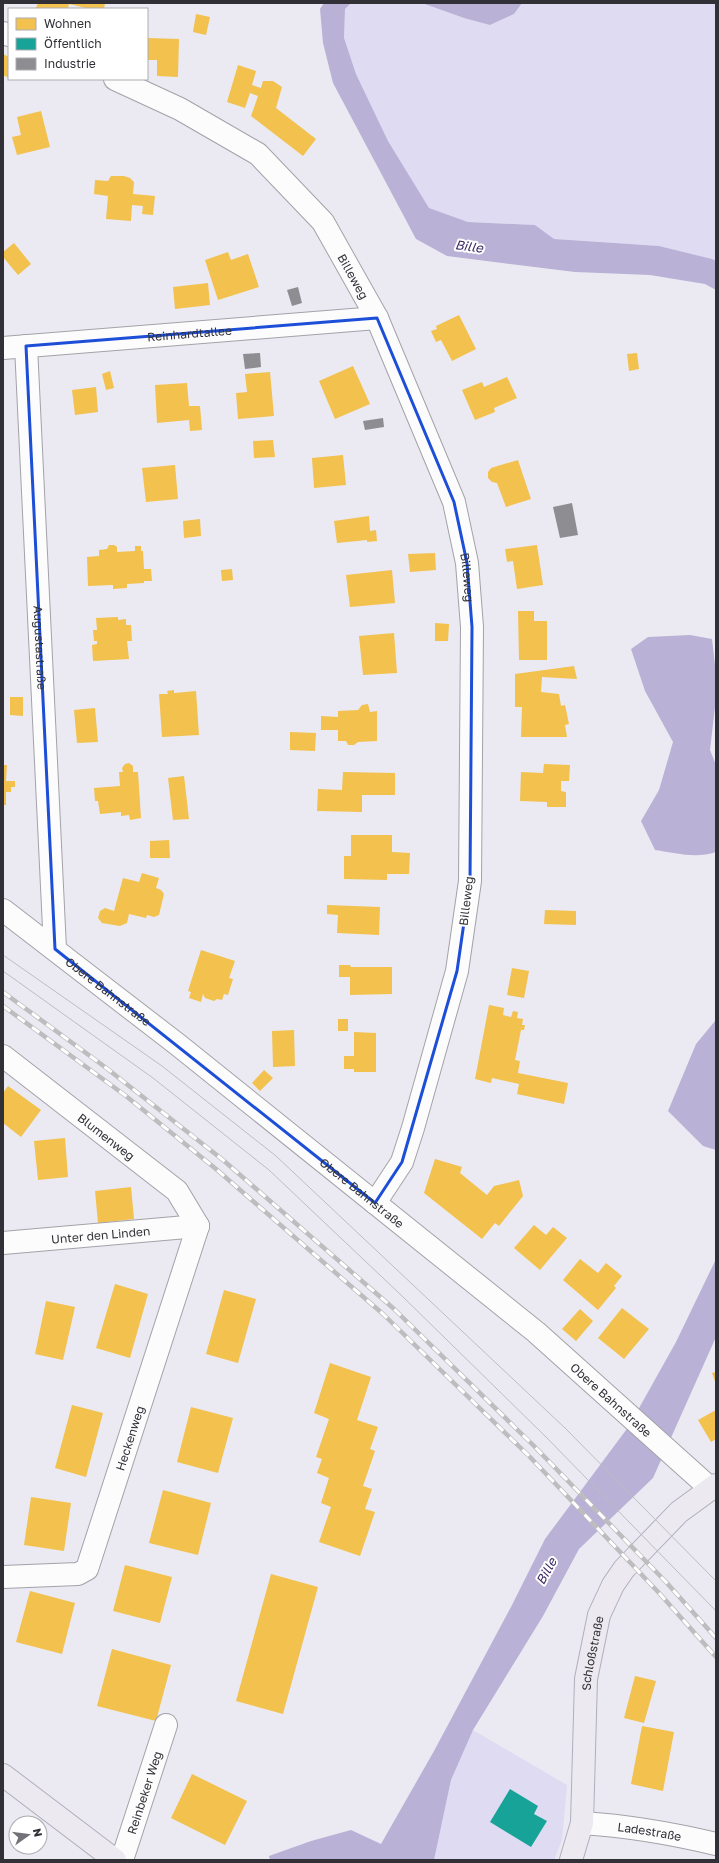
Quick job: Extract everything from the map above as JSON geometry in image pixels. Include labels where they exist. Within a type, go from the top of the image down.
[{"type":"main road","name":"Schloßstraße","points":[[571,1860],[582,1824],[586,1679],[599,1615],[613,1585],[624,1569],[679,1512],[713,1487]]},
{"type":"main road","points":[[3,1774],[115,1860]]},
{"type":"street","name":"Billeweg","points":[[117,80],[180,109],[258,154],[323,222],[377,318],[454,502],[467,563],[472,627],[470,881],[457,971],[402,1162],[375,1203]]},
{"type":"street","name":"Reinhardtallee","points":[[3,348],[377,318]]},
{"type":"street","name":"Augustastraße","points":[[26,346],[55,949]]},
{"type":"street","name":"Obere Bahnstraße","points":[[3,910],[55,949],[536,1332],[681,1462],[713,1487]]},
{"type":"street","name":"Blumenweg","points":[[3,1056],[177,1191],[198,1226]]},
{"type":"street","name":"Unter den Linden","points":[[3,1243],[198,1226]]},
{"type":"street","name":"Heckenweg","points":[[3,1577],[78,1574],[87,1569],[198,1226]]},
{"type":"street","name":"Reinbeker Weg","points":[[122,1860],[166,1725]]},
{"type":"street","name":"Ladestraße","points":[[582,1824],[622,1825],[716,1844]]},
{"type":"highlighted area","points":[[377,318],[454,502],[467,563],[472,627],[470,881],[457,971],[402,1162],[375,1203],[55,949],[26,346]]},
{"type":"shaded area","points":[[351,3],[422,3],[464,18],[490,25],[514,14],[522,3],[716,3],[716,261],[659,246],[553,239],[535,225],[468,222],[429,208],[388,141],[356,74],[344,39],[345,9]]},
{"type":"shaded area","points":[[473,1730],[567,1785],[562,1840],[554,1860],[434,1860],[451,1780]]},
{"type":"water","name":"Bille","points":[[324,3],[351,3],[345,9],[344,38],[356,74],[388,141],[429,208],[468,222],[535,225],[554,239],[659,246],[712,259],[716,261],[716,290],[705,284],[650,275],[575,272],[447,256],[416,239],[333,83],[323,43],[320,9]]},
{"type":"water","points":[[422,3],[522,3],[514,14],[490,25],[464,18]]},
{"type":"water","points":[[690,635],[712,639],[716,673],[716,698],[710,750],[716,765],[716,852],[701,855],[686,855],[655,850],[641,821],[659,790],[673,742],[645,691],[631,649],[648,637]]},
{"type":"water","points":[[715,1021],[716,1150],[703,1146],[668,1111],[696,1044]]},
{"type":"water","name":"Bille","points":[[716,1259],[716,1337],[653,1478],[579,1549],[543,1616],[473,1730],[451,1780],[434,1860],[270,1860],[269,1856],[311,1841],[351,1830],[381,1844],[434,1751],[511,1607],[545,1539],[629,1426],[676,1342]]},
{"type":"building: Wohnen","points":[[38,3],[105,3],[104,8],[86,8],[69,4],[68,8],[36,8]]},
{"type":"building: Wohnen","points":[[196,14],[210,17],[206,35],[193,32]]},
{"type":"building: Wohnen","points":[[148,38],[179,39],[178,77],[157,76],[157,60],[148,60]]},
{"type":"building: Wohnen","points":[[3,54],[8,56],[8,78],[3,75]]},
{"type":"building: Wohnen","points":[[238,65],[256,71],[252,85],[261,88],[263,81],[273,81],[282,87],[276,108],[316,139],[303,156],[251,116],[258,96],[250,93],[245,108],[227,102]]},
{"type":"building: Wohnen","points":[[41,111],[50,147],[17,155],[12,137],[21,135],[17,117]]},
{"type":"building: Wohnen","points":[[111,176],[124,176],[130,178],[134,182],[133,194],[155,196],[153,215],[142,214],[143,206],[132,205],[131,221],[106,219],[108,196],[94,194],[95,180],[108,181]]},
{"type":"building: Wohnen","points":[[14,243],[31,264],[18,275],[3,257],[3,252]]},
{"type":"building: Wohnen","points":[[228,252],[231,260],[248,254],[259,287],[218,300],[205,260]]},
{"type":"building: Wohnen","points":[[208,283],[210,305],[175,309],[173,287]]},
{"type":"building: Wohnen","points":[[459,315],[476,349],[452,361],[441,340],[436,342],[431,331],[437,329],[436,326]]},
{"type":"building: Wohnen","points":[[637,353],[639,369],[629,371],[627,354]]},
{"type":"building: Wohnen","points":[[353,366],[370,404],[335,419],[319,381]]},
{"type":"building: Wohnen","points":[[110,371],[114,388],[106,390],[102,374]]},
{"type":"building: Wohnen","points":[[270,372],[274,416],[238,419],[236,393],[247,392],[245,374]]},
{"type":"building: Wohnen","points":[[507,377],[517,398],[494,408],[495,412],[475,420],[462,390],[482,382],[484,387]]},
{"type":"building: Wohnen","points":[[187,383],[189,406],[200,406],[202,430],[190,431],[189,420],[157,423],[155,385]]},
{"type":"building: Wohnen","points":[[96,387],[98,412],[75,415],[72,390]]},
{"type":"building: Wohnen","points":[[273,440],[275,457],[254,458],[253,441]]},
{"type":"building: Wohnen","points":[[343,455],[346,485],[314,488],[312,458]]},
{"type":"building: Wohnen","points":[[518,460],[531,499],[506,507],[497,483],[492,482],[488,478],[488,472],[491,468]]},
{"type":"building: Wohnen","points":[[175,465],[178,499],[146,502],[142,468]]},
{"type":"building: Wohnen","points":[[369,516],[370,531],[376,530],[377,541],[367,542],[367,540],[337,543],[334,521]]},
{"type":"building: Wohnen","points":[[200,519],[201,536],[184,538],[183,521]]},
{"type":"building: Wohnen","points":[[109,545],[114,545],[117,547],[117,552],[135,551],[135,546],[141,546],[141,551],[143,551],[144,569],[151,569],[152,581],[127,584],[127,588],[113,589],[113,585],[88,586],[87,557],[99,556],[99,550],[107,549]]},
{"type":"building: Wohnen","points":[[537,545],[543,585],[517,589],[513,561],[507,562],[505,549]]},
{"type":"building: Wohnen","points":[[435,553],[436,570],[410,572],[408,554]]},
{"type":"building: Wohnen","points":[[232,569],[233,580],[222,581],[221,570]]},
{"type":"building: Wohnen","points":[[392,570],[395,603],[350,607],[346,575]]},
{"type":"building: Wohnen","points":[[518,611],[534,611],[534,621],[547,621],[547,660],[519,660]]},
{"type":"building: Wohnen","points":[[118,617],[118,620],[126,619],[126,625],[131,625],[132,641],[127,641],[129,659],[93,661],[92,645],[97,644],[97,641],[94,641],[93,630],[97,630],[96,618]]},
{"type":"building: Wohnen","points":[[435,623],[449,624],[448,641],[435,641]]},
{"type":"building: Wohnen","points":[[394,633],[397,673],[363,675],[359,636]]},
{"type":"building: Wohnen","points":[[574,666],[577,679],[542,677],[541,692],[559,694],[561,706],[565,705],[569,724],[565,725],[567,737],[521,737],[522,707],[515,707],[515,674]]},
{"type":"building: Wohnen","points":[[174,690],[174,693],[196,691],[199,735],[162,737],[159,694],[168,694],[167,691]]},
{"type":"building: Wohnen","points":[[10,697],[23,697],[23,716],[10,715]]},
{"type":"building: Wohnen","points":[[368,704],[370,712],[377,711],[377,741],[358,742],[354,745],[348,745],[346,741],[338,741],[338,730],[321,730],[321,716],[338,717],[338,711],[358,710],[362,705]]},
{"type":"building: Wohnen","points":[[95,708],[98,742],[77,743],[74,710]]},
{"type":"building: Wohnen","points":[[290,732],[316,733],[315,751],[290,750]]},
{"type":"building: Wohnen","points":[[129,763],[133,766],[133,772],[138,772],[141,818],[130,820],[129,815],[121,816],[121,812],[100,814],[98,801],[95,801],[94,788],[120,786],[119,772],[123,772],[122,768],[125,764]]},
{"type":"building: Wohnen","points":[[544,764],[570,765],[569,781],[561,781],[561,791],[566,792],[566,807],[547,807],[547,802],[520,801],[521,772],[543,773]]},
{"type":"building: Wohnen","points":[[3,765],[7,765],[6,781],[15,781],[15,787],[11,787],[11,792],[6,792],[6,805],[3,805]]},
{"type":"building: Wohnen","points":[[343,772],[395,773],[395,795],[362,795],[362,812],[317,811],[318,789],[342,790]]},
{"type":"building: Wohnen","points":[[184,776],[189,819],[173,820],[168,778]]},
{"type":"building: Wohnen","points":[[351,835],[392,835],[392,852],[410,853],[409,874],[387,874],[387,880],[344,879],[344,856],[351,856]]},
{"type":"building: Wohnen","points":[[169,840],[170,858],[150,858],[150,841]]},
{"type":"building: Wohnen","points":[[142,873],[159,878],[156,888],[161,890],[164,894],[159,915],[154,917],[147,915],[146,918],[129,914],[127,923],[120,926],[102,923],[98,918],[100,911],[105,908],[114,911],[123,878],[139,882]]},
{"type":"building: Wohnen","points":[[327,905],[380,907],[379,935],[337,933],[338,915],[327,914]]},
{"type":"building: Wohnen","points":[[545,910],[576,911],[576,925],[544,924]]},
{"type":"building: Wohnen","points":[[201,950],[235,961],[229,978],[233,979],[228,995],[224,994],[222,1000],[217,999],[214,1001],[205,998],[203,994],[201,1002],[189,998],[191,992],[188,991]]},
{"type":"building: Wohnen","points":[[339,965],[350,965],[351,967],[392,967],[392,994],[350,995],[350,977],[339,977]]},
{"type":"building: Wohnen","points":[[512,968],[529,971],[524,998],[507,995]]},
{"type":"building: Wohnen","points":[[489,1005],[504,1008],[503,1015],[511,1017],[513,1011],[518,1012],[517,1018],[523,1019],[522,1025],[525,1025],[524,1030],[521,1030],[515,1060],[520,1061],[518,1073],[568,1083],[564,1104],[517,1094],[519,1084],[492,1078],[491,1083],[475,1079]]},
{"type":"building: Wohnen","points":[[338,1019],[348,1019],[348,1031],[338,1031]]},
{"type":"building: Wohnen","points":[[294,1030],[295,1066],[273,1067],[272,1031]]},
{"type":"building: Wohnen","points":[[354,1032],[376,1033],[376,1072],[354,1072],[354,1069],[344,1069],[344,1056],[354,1056]]},
{"type":"building: Wohnen","points":[[264,1070],[273,1078],[260,1091],[252,1083]]},
{"type":"building: Wohnen","points":[[8,1086],[41,1110],[21,1137],[3,1123],[3,1093]]},
{"type":"building: Wohnen","points":[[65,1138],[68,1177],[38,1180],[34,1141]]},
{"type":"building: Wohnen","points":[[435,1159],[462,1167],[460,1173],[487,1195],[494,1186],[519,1180],[523,1196],[499,1226],[495,1223],[482,1239],[424,1193]]},
{"type":"building: Wohnen","points":[[131,1187],[134,1219],[98,1223],[95,1191]]},
{"type":"building: Wohnen","points":[[534,1225],[546,1235],[553,1227],[567,1238],[540,1270],[514,1248]]},
{"type":"building: Wohnen","points":[[580,1259],[598,1273],[606,1263],[622,1276],[614,1286],[616,1288],[598,1310],[563,1280]]},
{"type":"building: Wohnen","points":[[115,1284],[148,1294],[130,1358],[96,1348]]},
{"type":"building: Wohnen","points":[[224,1290],[256,1299],[238,1363],[206,1354]]},
{"type":"building: Wohnen","points":[[46,1301],[75,1307],[63,1360],[35,1354]]},
{"type":"building: Wohnen","points":[[622,1308],[649,1329],[624,1359],[598,1338]]},
{"type":"building: Wohnen","points":[[580,1309],[593,1321],[576,1341],[562,1329]]},
{"type":"building: Wohnen","points":[[330,1363],[371,1377],[357,1420],[378,1427],[370,1449],[375,1451],[363,1486],[372,1489],[365,1509],[375,1512],[360,1556],[319,1542],[331,1507],[321,1503],[329,1478],[317,1473],[322,1459],[316,1457],[329,1419],[314,1413]]},
{"type":"building: Wohnen","points":[[716,1372],[716,1384],[712,1373]]},
{"type":"building: Wohnen","points":[[72,1405],[103,1413],[86,1477],[55,1468]]},
{"type":"building: Wohnen","points":[[191,1407],[233,1418],[218,1473],[177,1462]]},
{"type":"building: Wohnen","points":[[716,1410],[716,1439],[711,1442],[698,1420]]},
{"type":"building: Wohnen","points":[[163,1490],[211,1503],[198,1555],[149,1543]]},
{"type":"building: Wohnen","points":[[31,1497],[71,1503],[64,1551],[24,1545]]},
{"type":"building: Wohnen","points":[[125,1565],[172,1577],[160,1623],[113,1611]]},
{"type":"building: Wohnen","points":[[271,1574],[318,1587],[283,1714],[236,1701]]},
{"type":"building: Wohnen","points":[[30,1591],[75,1603],[62,1654],[16,1642]]},
{"type":"building: Wohnen","points":[[112,1649],[171,1665],[156,1721],[97,1706]]},
{"type":"building: Wohnen","points":[[635,1676],[656,1681],[644,1723],[624,1718]]},
{"type":"building: Wohnen","points":[[642,1726],[674,1732],[663,1791],[631,1784]]},
{"type":"building: Wohnen","points":[[192,1774],[247,1801],[225,1845],[171,1818]]},
{"type":"building: Öffentlich","points":[[510,1789],[538,1806],[534,1814],[547,1821],[531,1847],[490,1822]]},
{"type":"building: Industrie","points":[[298,287],[302,303],[292,306],[287,290]]},
{"type":"building: Industrie","points":[[260,353],[261,367],[245,369],[243,354]]},
{"type":"building: Industrie","points":[[383,418],[384,427],[365,430],[363,421]]},
{"type":"building: Industrie","points":[[572,503],[578,535],[560,538],[553,507]]},
{"type":"tram line","points":[[3,955],[162,1066],[276,1156],[565,1428],[716,1581]]},
{"type":"tram line","points":[[3,971],[153,1078],[269,1170],[401,1295],[546,1437],[716,1611]]},
{"type":"railway","points":[[3,992],[105,1067],[223,1160],[393,1308],[533,1445],[666,1582],[716,1638]]},
{"type":"railway","points":[[3,1006],[126,1096],[216,1169],[383,1314],[530,1457],[660,1594],[716,1657]]}]
